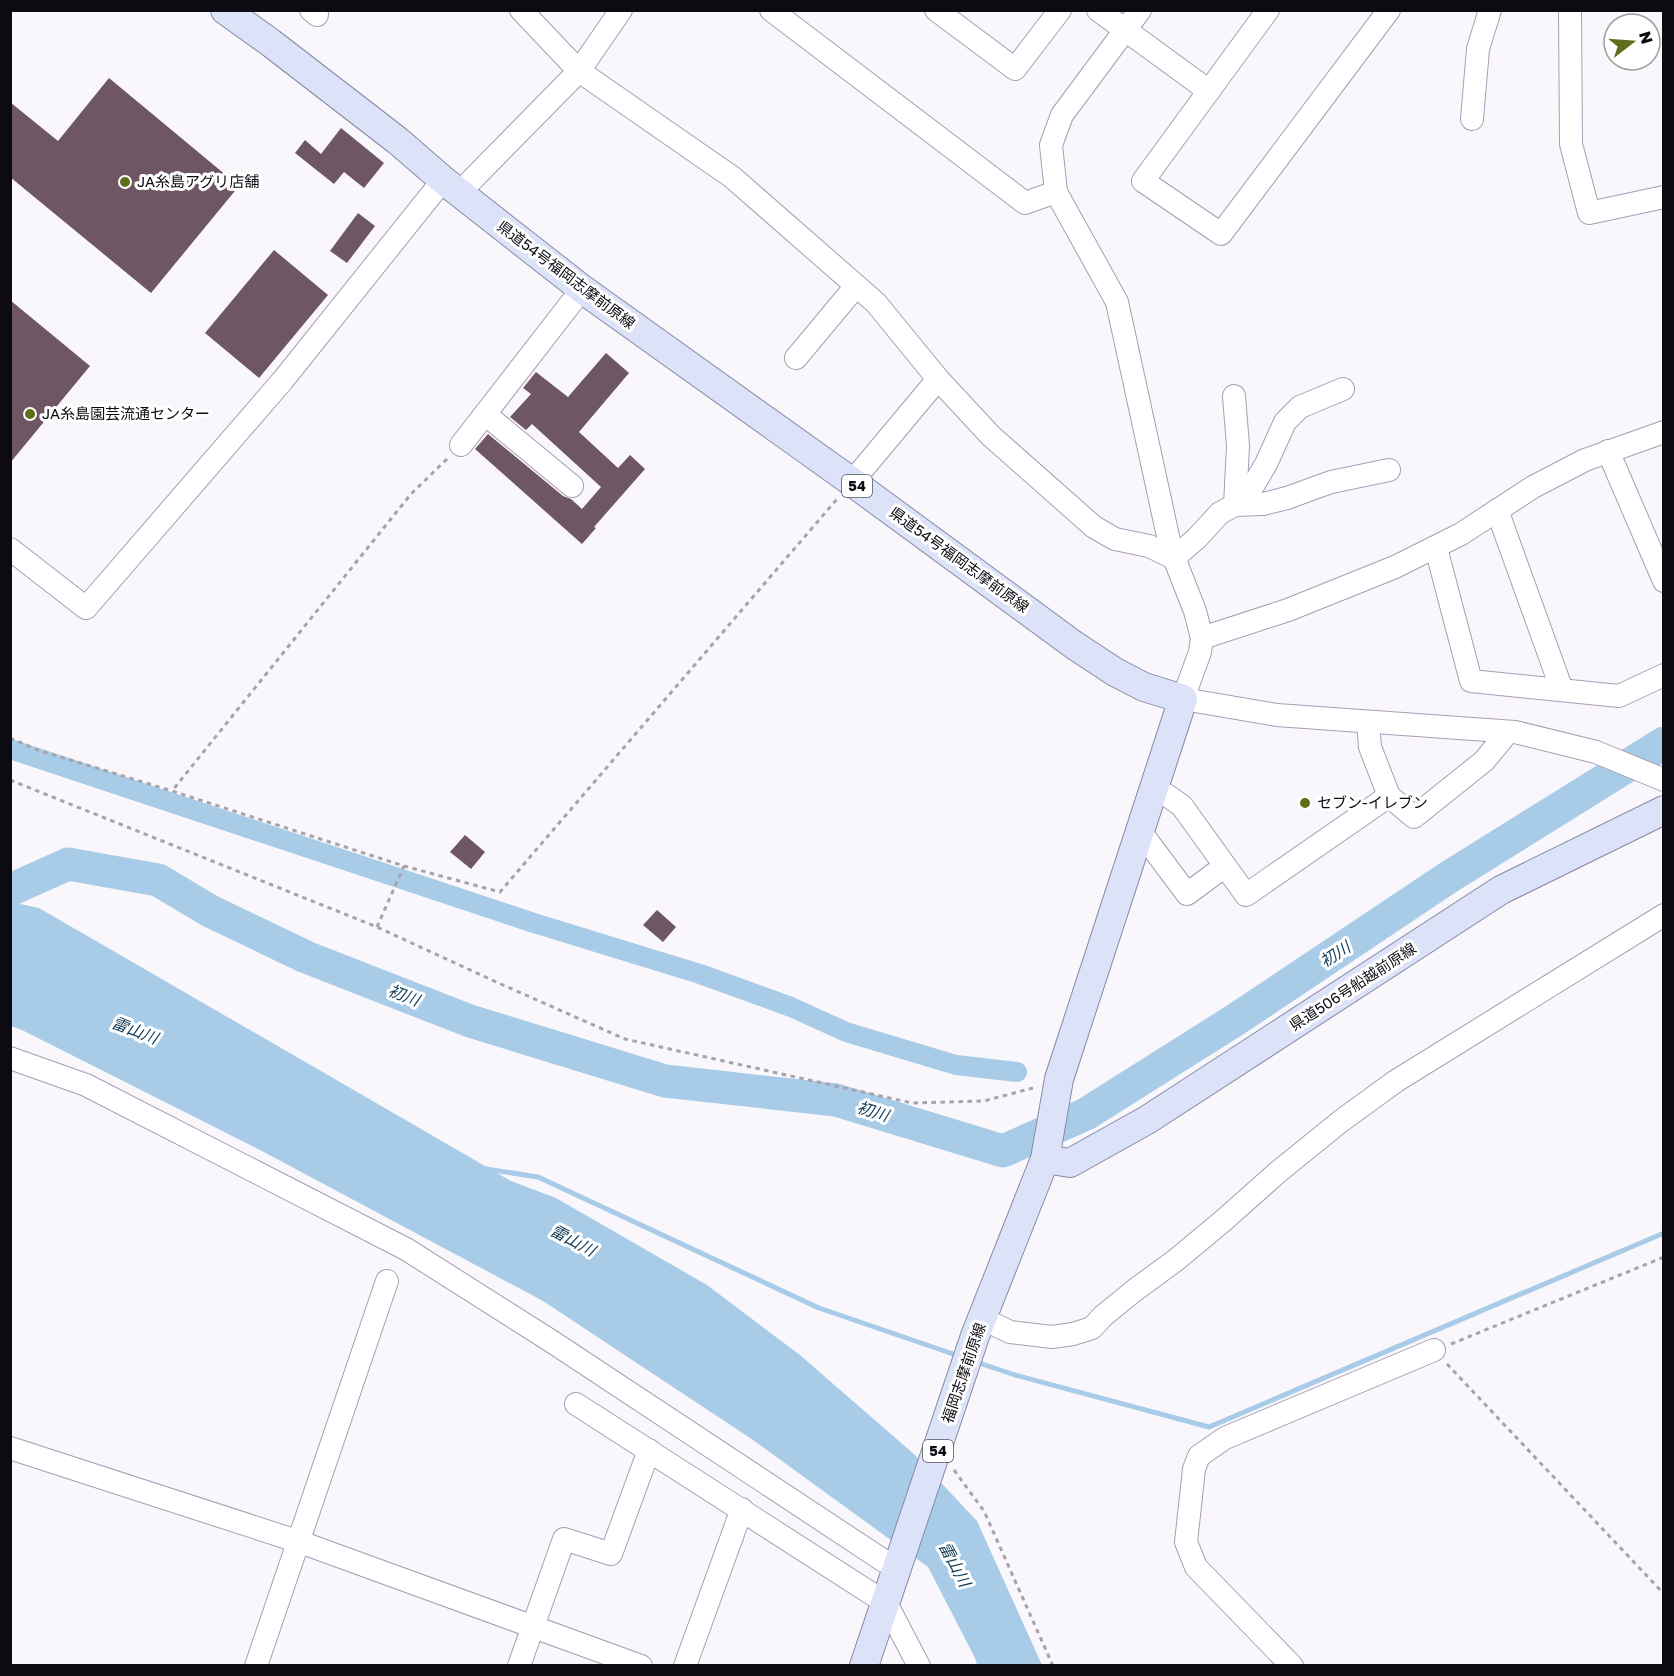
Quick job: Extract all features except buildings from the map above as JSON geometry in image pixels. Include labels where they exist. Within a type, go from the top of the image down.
[{"type":"main road","name":"県道54号福岡志摩前原線","points":[[225,10],[398,141],[451,187],[582,289],[852,482],[1082,651],[1144,687],[1183,699]]},
{"type":"main road","name":"54","points":[[1059,1079],[1183,699]]},
{"type":"main road","name":"県道506号船越前原線","points":[[1045,1159],[1070,1163],[1147,1120],[1501,890],[1664,810]]},
{"type":"main road","name":"福岡志摩前原線","points":[[864,1665],[979,1328],[1045,1159],[1059,1079]]},
{"type":"street","points":[[521,10],[579,71],[732,177],[876,303],[938,379],[991,436],[1094,527],[1115,539],[1149,546],[1174,558]]},
{"type":"street","points":[[10,549],[86,608],[451,187],[579,71],[621,10]]},
{"type":"street","points":[[771,10],[1025,204],[1056,192]]},
{"type":"street","points":[[936,10],[1015,69],[1060,10]]},
{"type":"street","points":[[1098,10],[1209,91]]},
{"type":"street","points":[[1140,10],[1062,115],[1051,145],[1056,192],[1117,302],[1174,558],[1196,612],[1202,638],[1200,652],[1183,699],[1277,715],[1511,732],[1596,752],[1664,780]]},
{"type":"street","points":[[1268,10],[1143,181],[1221,234],[1389,10]]},
{"type":"street","points":[[1472,119],[1478,49],[1490,10]]},
{"type":"street","points":[[1570,10],[1570,144],[1589,213],[1664,197]]},
{"type":"street","points":[[796,358],[856,286]]},
{"type":"street","points":[[461,445],[582,289]]},
{"type":"street","points":[[852,482],[938,379]]},
{"type":"street","points":[[1174,558],[1220,513],[1235,505],[1253,486],[1285,422],[1300,407],[1343,389]]},
{"type":"street","points":[[1234,396],[1238,446],[1235,505]]},
{"type":"street","points":[[485,414],[572,486]]},
{"type":"street","points":[[1202,638],[1288,610],[1395,567],[1461,534],[1497,510],[1575,465],[1664,432]]},
{"type":"street","points":[[1608,451],[1664,581]]},
{"type":"street","points":[[1235,505],[1263,504],[1331,482],[1389,470]]},
{"type":"street","points":[[1497,510],[1562,690]]},
{"type":"street","points":[[1436,548],[1471,681],[1619,696],[1664,675]]},
{"type":"street","points":[[1368,723],[1370,747],[1389,796],[1414,817],[1484,761],[1511,732]]},
{"type":"street","points":[[1153,789],[1182,806],[1246,895],[1389,796]]},
{"type":"street","points":[[1140,831],[1187,894],[1225,866]]},
{"type":"street","points":[[979,1328],[1052,1337],[1092,1328],[1111,1309],[1176,1260],[1278,1172],[1396,1081],[1664,915]]},
{"type":"street","points":[[10,1058],[86,1085],[406,1249],[561,1348],[884,1561],[897,1564]]},
{"type":"street","points":[[256,1665],[300,1542],[387,1281]]},
{"type":"street","points":[[1292,1665],[1196,1566],[1186,1542],[1194,1469],[1199,1456],[1225,1438],[1434,1350]]},
{"type":"street","points":[[576,1404],[886,1603],[919,1665]]},
{"type":"street","points":[[10,1448],[300,1542],[641,1665]]},
{"type":"street","points":[[519,1665],[564,1539],[611,1554],[649,1450]]},
{"type":"street","points":[[685,1665],[742,1509]]},
{"type":"path","points":[[172,791],[411,494],[461,445]]},
{"type":"path","points":[[10,738],[38,750],[172,791],[404,868],[500,892],[852,482]]},
{"type":"path","points":[[10,780],[377,927],[625,1039],[912,1103],[984,1101],[1015,1094],[1059,1079]]},
{"type":"path","points":[[377,927],[404,868]]},
{"type":"path","points":[[1664,1257],[1434,1350],[1664,1594]]},
{"type":"path","points":[[938,1450],[984,1511],[1053,1665]]},
{"type":"water","name":"雷山川","points":[[11,902],[39,908],[511,1181],[556,1198],[707,1285],[800,1355],[915,1455],[977,1521],[1042,1665],[977,1665],[928,1567],[753,1440],[543,1301],[260,1150],[11,1026]]},
{"type":"waterway","name":"初川","points":[[10,890],[68,864],[158,880],[210,911],[306,957],[470,1021],[665,1081],[836,1100],[1003,1151],[1086,1114],[1235,1020],[1449,877],[1664,743]]},
{"type":"waterway","points":[[10,749],[534,923],[700,974],[791,1007],[846,1032],[956,1065],[1017,1072]]},
{"type":"waterway","points":[[486,1169],[538,1177],[819,1308],[959,1356]]},
{"type":"waterway","points":[[976,1362],[1015,1375],[1209,1427],[1664,1233]]},
{"type":"place","name":"JA糸島アグリ店舗","points":[[125,182]]},
{"type":"place","name":"JA糸島園芸流通センター","points":[[30,414]]},
{"type":"place","name":"セブン-イレブン","points":[[1305,803]]}]
